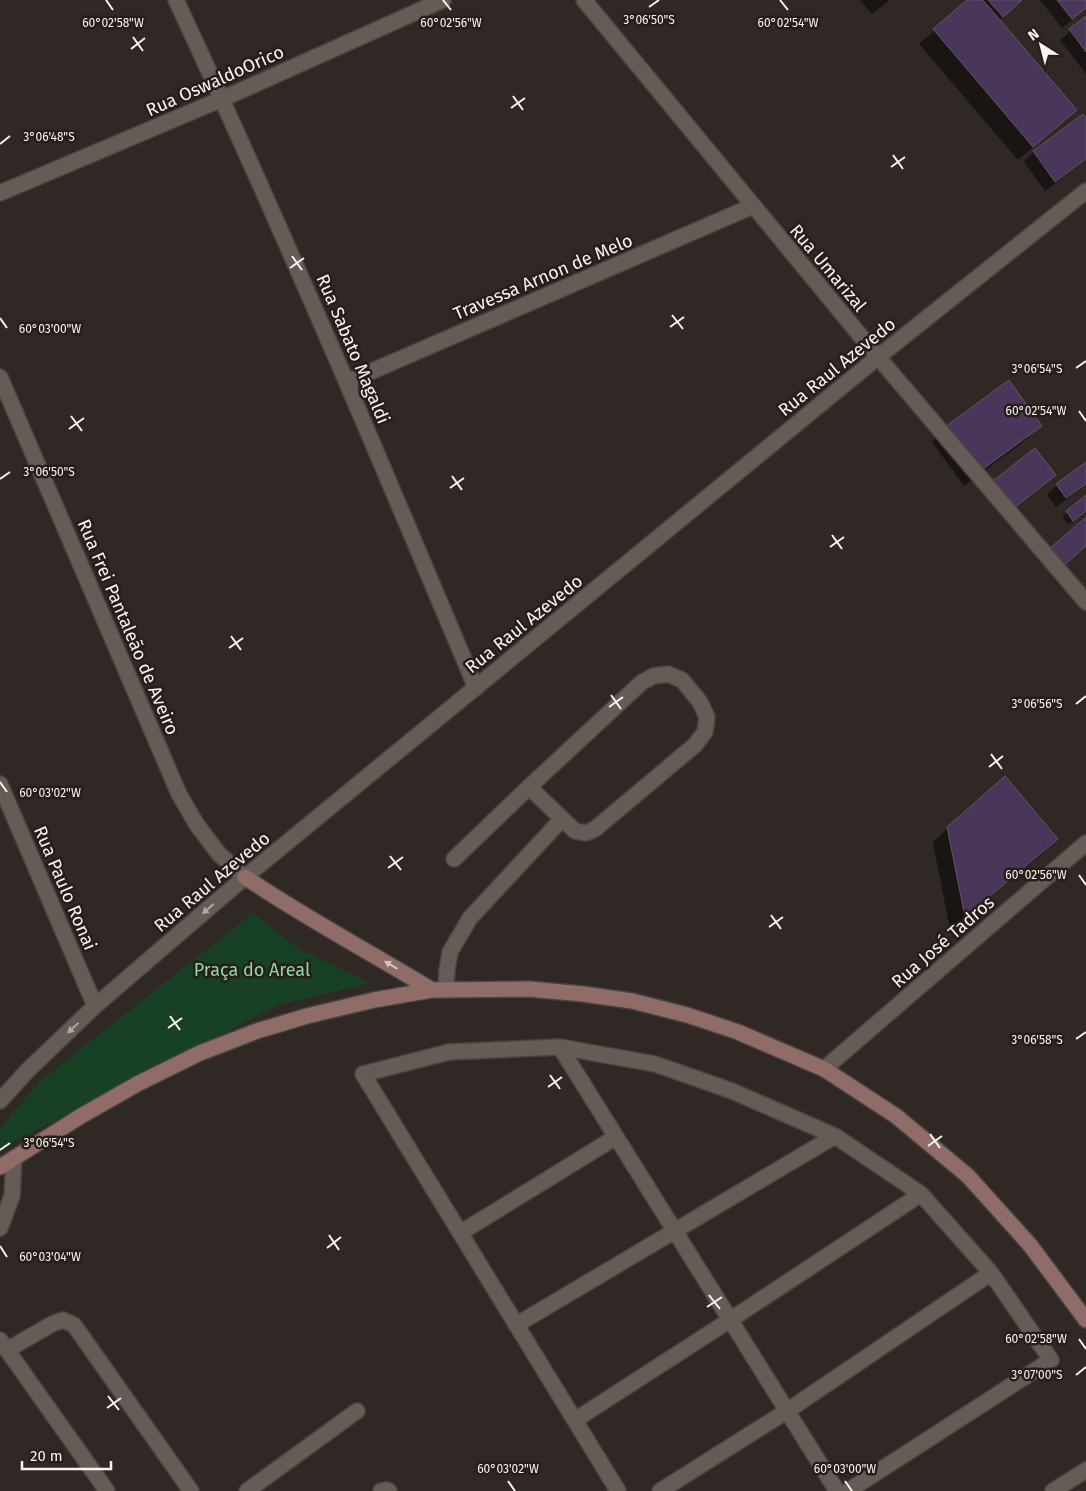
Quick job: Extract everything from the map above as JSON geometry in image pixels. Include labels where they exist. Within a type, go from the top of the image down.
[{"type":"street","name":"Rua Sabato Magaldi","points":[[176,0],[222,99],[347,382],[476,688]]},
{"type":"street","name":"Rua OswaldoOrico","points":[[0,193],[222,99],[443,0]]},
{"type":"street","name":"Rua Umarizal","points":[[584,0],[878,357],[1086,602]]},
{"type":"street","name":"Rua Raul Azevedo","points":[[0,1101],[26,1072],[95,1006],[245,877],[878,357],[1086,191]]},
{"type":"street","name":"Travessa Arnon de Melo","points":[[347,382],[753,206]]},
{"type":"street","name":"Rua Frei Pantaleão de Aveiro","points":[[0,377],[179,794],[197,825],[219,854],[245,877]]},
{"type":"street","points":[[454,859],[529,787],[641,683],[653,676],[668,674],[682,680],[700,702],[707,717],[705,732],[695,744],[594,829],[586,833],[575,831],[529,787]]},
{"type":"street","name":"Rua Paulo Ronai","points":[[0,784],[95,1006]]},
{"type":"street","points":[[439,990],[450,952],[470,918],[562,819]]},
{"type":"street","name":"Rua José Tadros","points":[[824,1069],[1086,843]]},
{"type":"street","points":[[245,877],[320,924],[439,990]]},
{"type":"street","points":[[0,1167],[81,1116],[139,1083],[200,1053],[257,1031],[307,1016],[374,1000],[439,990],[529,989],[583,994],[632,1001],[687,1015],[738,1032],[824,1069],[896,1116],[968,1176],[1030,1245],[1086,1320]]},
{"type":"street","points":[[560,1046],[837,1491]]},
{"type":"street","points":[[618,1491],[363,1074],[449,1052],[560,1046],[655,1064],[732,1090],[835,1136],[921,1194],[991,1272],[1051,1360],[848,1491]]},
{"type":"street","points":[[516,1325],[835,1136]]},
{"type":"street","points":[[460,1233],[616,1137]]},
{"type":"street","points":[[0,1228],[12,1196],[14,1158]]},
{"type":"street","points":[[575,1420],[921,1194]]},
{"type":"street","points":[[660,1491],[787,1411],[991,1272]]},
{"type":"street","points":[[107,1491],[3,1345],[63,1320],[74,1324],[191,1491]]},
{"type":"street","points":[[247,1491],[357,1411]]},
{"type":"street","points":[[1053,1491],[1086,1470]]},
{"type":"street","points":[[381,1491],[390,1491]]},
{"type":"green space","name":"Praça do Areal","points":[[253,913],[300,950],[372,983],[278,1005],[0,1149],[0,1128],[40,1081]]},
{"type":"building","points":[[967,0],[983,0],[1077,110],[1033,147],[933,29]]},
{"type":"building","points":[[988,0],[1022,0],[1003,17]]},
{"type":"building","points":[[1057,0],[1086,0],[1086,8],[1072,19]]},
{"type":"building","points":[[1086,16],[1086,52],[1069,29]]},
{"type":"building","points":[[1083,114],[1086,118],[1086,159],[1055,182],[1033,151]]},
{"type":"building","points":[[1009,380],[1042,426],[979,472],[946,426]]},
{"type":"building","points":[[1035,448],[1056,475],[1014,508],[993,481]]},
{"type":"building","points":[[1086,462],[1086,484],[1066,498],[1056,484]]},
{"type":"building","points":[[1086,495],[1086,511],[1073,521],[1066,511]]},
{"type":"building","points":[[1086,517],[1086,546],[1063,566],[1049,549]]},
{"type":"building","points":[[1005,776],[1058,839],[965,917],[947,827]]}]
